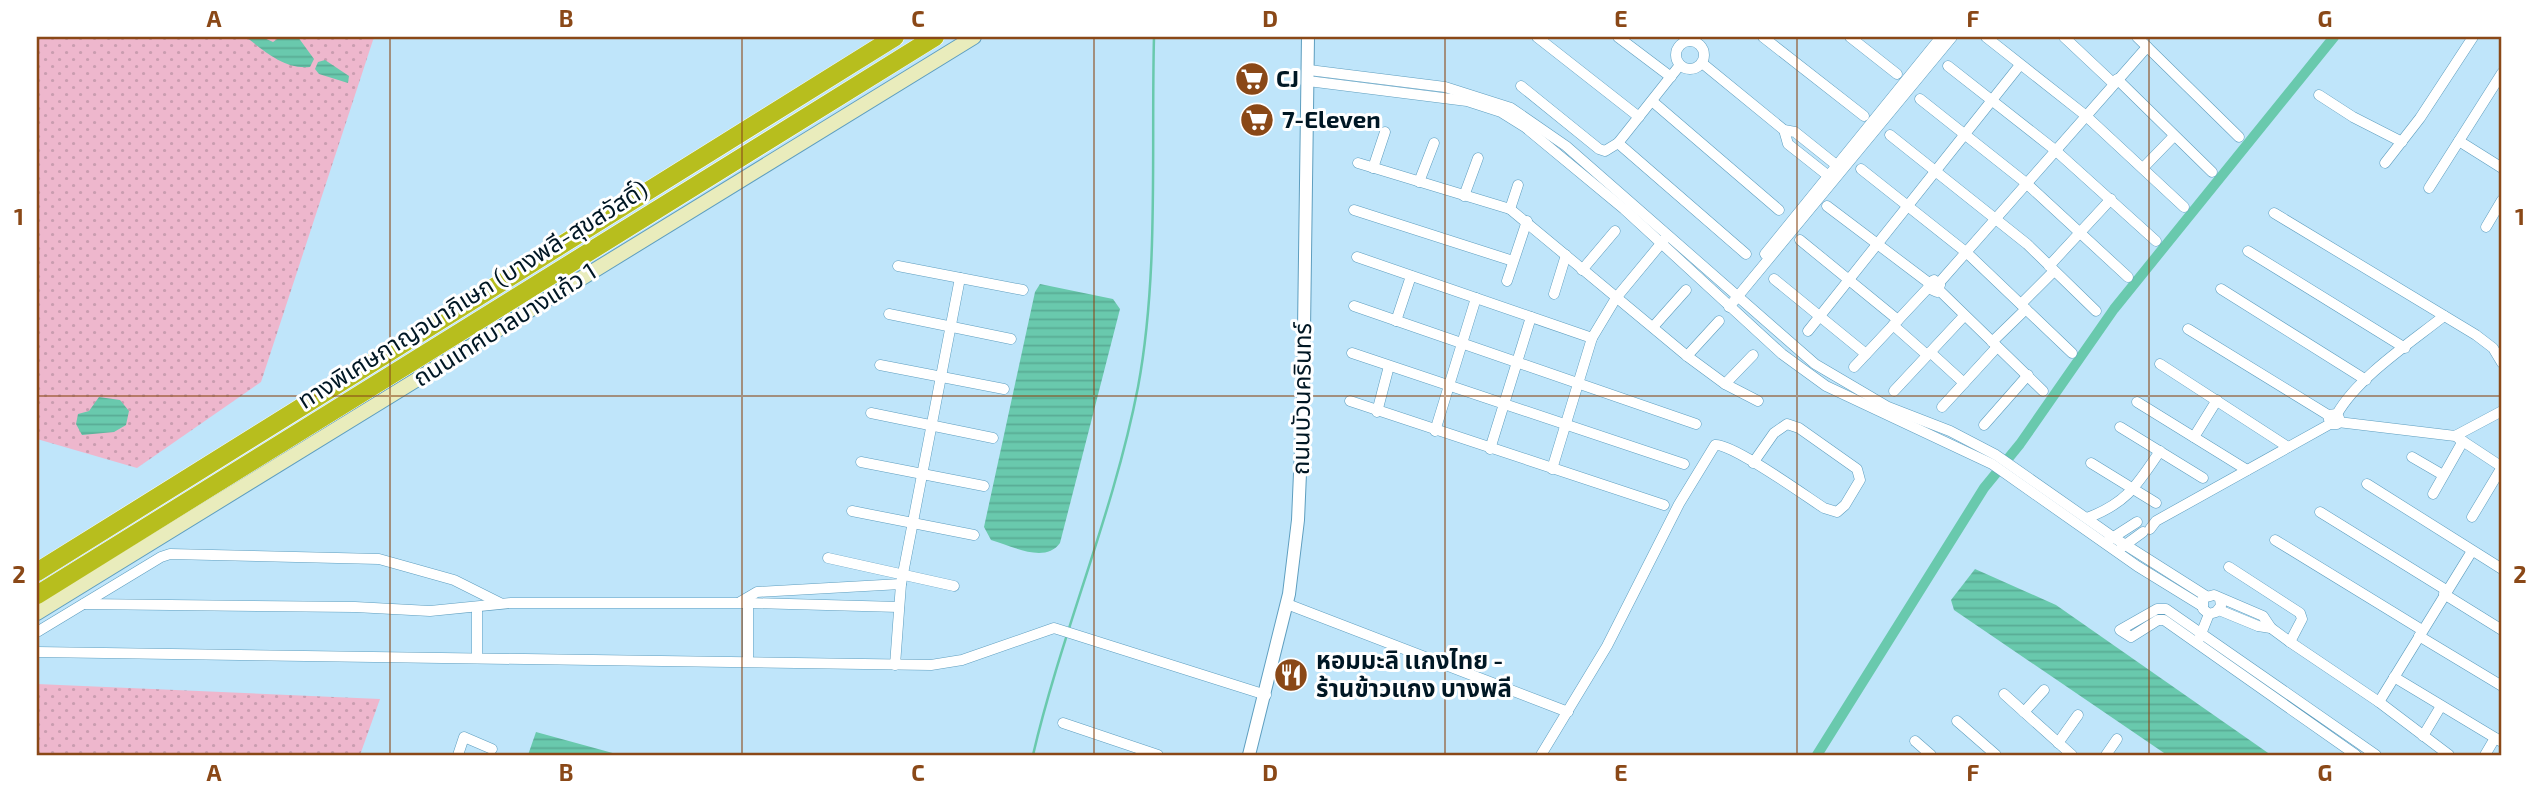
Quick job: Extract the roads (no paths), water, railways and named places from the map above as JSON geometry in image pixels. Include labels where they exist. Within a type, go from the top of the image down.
[{"type":"highway","name":"ทางพิเศษกาญจนาภิเษก (บางพลี-สุขสวัสดิ์)","points":[[37,572],[895,37]]},
{"type":"highway","name":"ทางพิเศษกาญจนาภิเษก (บางพลี-สุขสวัสดิ์)","points":[[37,595],[935,37]]},
{"type":"main road","name":"ถนนเทศบาลบางแก้ว 1","points":[[37,613],[974,37]]},
{"type":"street","name":"ถนนบัวนครินทร์","points":[[1250,755],[1287,604],[1298,520],[1302,458],[1308,37]]},
{"type":"street","points":[[1537,37],[1639,117]]},
{"type":"street","points":[[1618,37],[1671,78]]},
{"type":"street","points":[[1762,37],[1864,116]]},
{"type":"street","points":[[1850,37],[1897,74]]},
{"type":"street","points":[[1986,37],[2085,114],[2184,207]]},
{"type":"street","points":[[2064,37],[2212,172]]},
{"type":"street","points":[[2137,37],[2239,137]]},
{"type":"street","points":[[2385,163],[2473,37]]},
{"type":"street","points":[[1521,86],[1599,149],[1612,149],[1680,65],[1677,50],[1683,39],[1704,41],[1702,63],[1692,69],[1680,65]]},
{"type":"street","points":[[1728,305],[1944,40]]},
{"type":"street","points":[[1854,367],[1967,253],[2085,114],[2147,47]]},
{"type":"street","points":[[1702,63],[1784,130],[1795,132],[1840,168]]},
{"type":"street","points":[[1808,331],[1847,278],[2020,65]]},
{"type":"street","points":[[1948,66],[2054,150],[2156,241]]},
{"type":"street","points":[[2429,188],[2502,73]]},
{"type":"street","points":[[1309,75],[1445,86],[1511,108],[1566,146],[1737,294],[1797,351],[1833,376],[1888,407],[1950,431],[2087,518],[2109,540]]},
{"type":"street","points":[[1309,75],[1467,101],[1501,112],[1525,127],[1661,244],[1782,354],[1826,386],[1994,460]]},
{"type":"street","points":[[2491,91],[2502,97]]},
{"type":"street","points":[[2319,95],[2353,117],[2402,142]]},
{"type":"street","points":[[1920,99],[2026,183],[2128,277]]},
{"type":"street","points":[[1652,101],[1779,210]]},
{"type":"street","points":[[1784,130],[1788,144],[1832,178]]},
{"type":"street","points":[[1373,168],[1385,132]]},
{"type":"street","points":[[1890,135],[1996,219],[2096,311]]},
{"type":"street","points":[[2143,168],[2174,136]]},
{"type":"street","points":[[2459,141],[2502,168]]},
{"type":"street","points":[[1419,182],[1434,143]]},
{"type":"street","points":[[1618,143],[1746,254]]},
{"type":"street","points":[[1464,196],[1478,158]]},
{"type":"street","points":[[1358,163],[1510,209],[1687,356],[1725,384],[1758,401]]},
{"type":"street","points":[[1861,169],[1967,253],[2072,353]]},
{"type":"street","points":[[1510,209],[1518,185]]},
{"type":"street","points":[[1942,407],[1964,383],[2052,268],[2111,200]]},
{"type":"street","points":[[2487,227],[2502,200]]},
{"type":"street","points":[[1827,206],[1934,286],[2043,390]]},
{"type":"street","points":[[1354,210],[1513,261]]},
{"type":"street","points":[[2274,213],[2490,344],[2502,363]]},
{"type":"street","points":[[1507,281],[1527,221]]},
{"type":"street","points":[[1582,270],[1615,231]]},
{"type":"street","points":[[1552,469],[1592,338],[1616,299],[1669,234]]},
{"type":"street","points":[[1800,240],[1847,278],[1964,383]]},
{"type":"street","points":[[2248,251],[2404,348]]},
{"type":"street","points":[[1554,294],[1566,255]]},
{"type":"street","points":[[1357,257],[1592,338]]},
{"type":"street","points":[[898,266],[1023,290]]},
{"type":"street","points":[[1396,321],[1411,276]]},
{"type":"street","points":[[895,665],[902,579],[960,278]]},
{"type":"street","points":[[1774,279],[1867,354]]},
{"type":"street","points":[[2221,289],[2366,380]]},
{"type":"street","points":[[1653,327],[1685,290]]},
{"type":"street","points":[[1435,431],[1460,342],[1476,298]]},
{"type":"street","points":[[1354,306],[1696,424]]},
{"type":"street","points":[[889,314],[1011,339]]},
{"type":"street","points":[[1894,391],[1964,316]]},
{"type":"street","points":[[2109,540],[2146,525],[2288,447],[2333,419],[2347,398],[2366,380],[2444,316]]},
{"type":"street","points":[[1490,449],[1531,317]]},
{"type":"street","points":[[1687,356],[1719,321]]},
{"type":"street","points":[[2188,328],[2333,419],[2459,439],[2502,467],[2472,517]]},
{"type":"street","points":[[1352,354],[1684,464]]},
{"type":"street","points":[[1725,384],[1753,355]]},
{"type":"street","points":[[2160,364],[2288,447]]},
{"type":"street","points":[[880,365],[1004,389]]},
{"type":"street","points":[[1377,412],[1390,366]]},
{"type":"street","points":[[1984,425],[2028,375]]},
{"type":"street","points":[[1826,386],[1833,376]]},
{"type":"street","points":[[2194,437],[2217,400]]},
{"type":"street","points":[[1350,401],[1664,505]]},
{"type":"street","points":[[2137,402],[2247,470]]},
{"type":"street","points":[[2433,494],[2459,439],[2502,411]]},
{"type":"street","points":[[871,413],[993,438]]},
{"type":"street","points":[[1541,755],[1607,646],[1709,451],[1715,445],[1724,444],[1753,463],[1824,508],[1837,512],[1845,505],[1860,480],[1857,470],[1799,428],[1787,424],[1774,433],[1753,463]]},
{"type":"street","points":[[2120,427],[2203,478]]},
{"type":"street","points":[[2087,518],[2121,503],[2160,451]]},
{"type":"street","points":[[2412,457],[2444,475]]},
{"type":"street","points":[[861,462],[984,486]]},
{"type":"street","points":[[2091,463],[2156,503]]},
{"type":"street","points":[[2021,477],[2109,540],[2211,605],[2263,616],[2271,628],[2379,702],[2449,755]]},
{"type":"street","points":[[2367,484],[2502,569]]},
{"type":"street","points":[[852,512],[974,535]]},
{"type":"street","points":[[2320,512],[2502,630]]},
{"type":"street","points":[[2121,548],[2146,525]]},
{"type":"street","points":[[2275,540],[2502,686]]},
{"type":"street","points":[[2379,702],[2472,551]]},
{"type":"street","points":[[37,632],[160,557],[201,554],[379,559],[454,580],[500,603]]},
{"type":"street","points":[[828,558],[902,579],[954,586]]},
{"type":"street","points":[[2229,567],[2300,613],[2300,624],[2290,642]]},
{"type":"street","points":[[744,603],[757,592],[902,579]]},
{"type":"street","points":[[83,604],[355,607],[430,611],[500,603],[744,603],[899,607]]},
{"type":"street","points":[[744,603],[748,661]]},
{"type":"street","points":[[1287,604],[1568,712]]},
{"type":"street","points":[[2199,639],[2211,605]]},
{"type":"street","points":[[477,607],[477,657]]},
{"type":"street","points":[[2199,639],[2164,620],[2158,620],[2131,637],[2120,630],[2162,608],[2199,639],[2356,751],[2376,755]]},
{"type":"street","points":[[37,652],[946,664],[1045,629],[1073,631],[1266,695]]},
{"type":"street","points":[[2394,677],[2499,740],[2485,755]]},
{"type":"street","points":[[2024,712],[2044,690]]},
{"type":"street","points":[[2004,694],[2072,755]]},
{"type":"street","points":[[2423,736],[2441,706]]},
{"type":"street","points":[[2058,743],[2078,715]]},
{"type":"street","points":[[1957,721],[1996,755]]},
{"type":"street","points":[[1063,723],[1158,755]]},
{"type":"street","points":[[458,755],[464,737],[492,749]]},
{"type":"street","points":[[2106,755],[2117,739]]},
{"type":"street","points":[[1915,741],[1931,755]]},
{"type":"waterway","points":[[1033,755],[1058,663],[1116,480],[1138,387],[1145,344],[1152,257],[1154,37]]},
{"type":"waterway","points":[[1817,755],[1984,488],[2020,444],[2114,309],[2334,37]]},
{"type":"place","name":"CJ","points":[[1252,79]]},
{"type":"place","name":"7-Eleven","points":[[1257,120]]},
{"type":"place","name":"หอมมะลิ เเกงไทย - ร้านข้าวแกง บางพลี","points":[[1291,675]]}]
